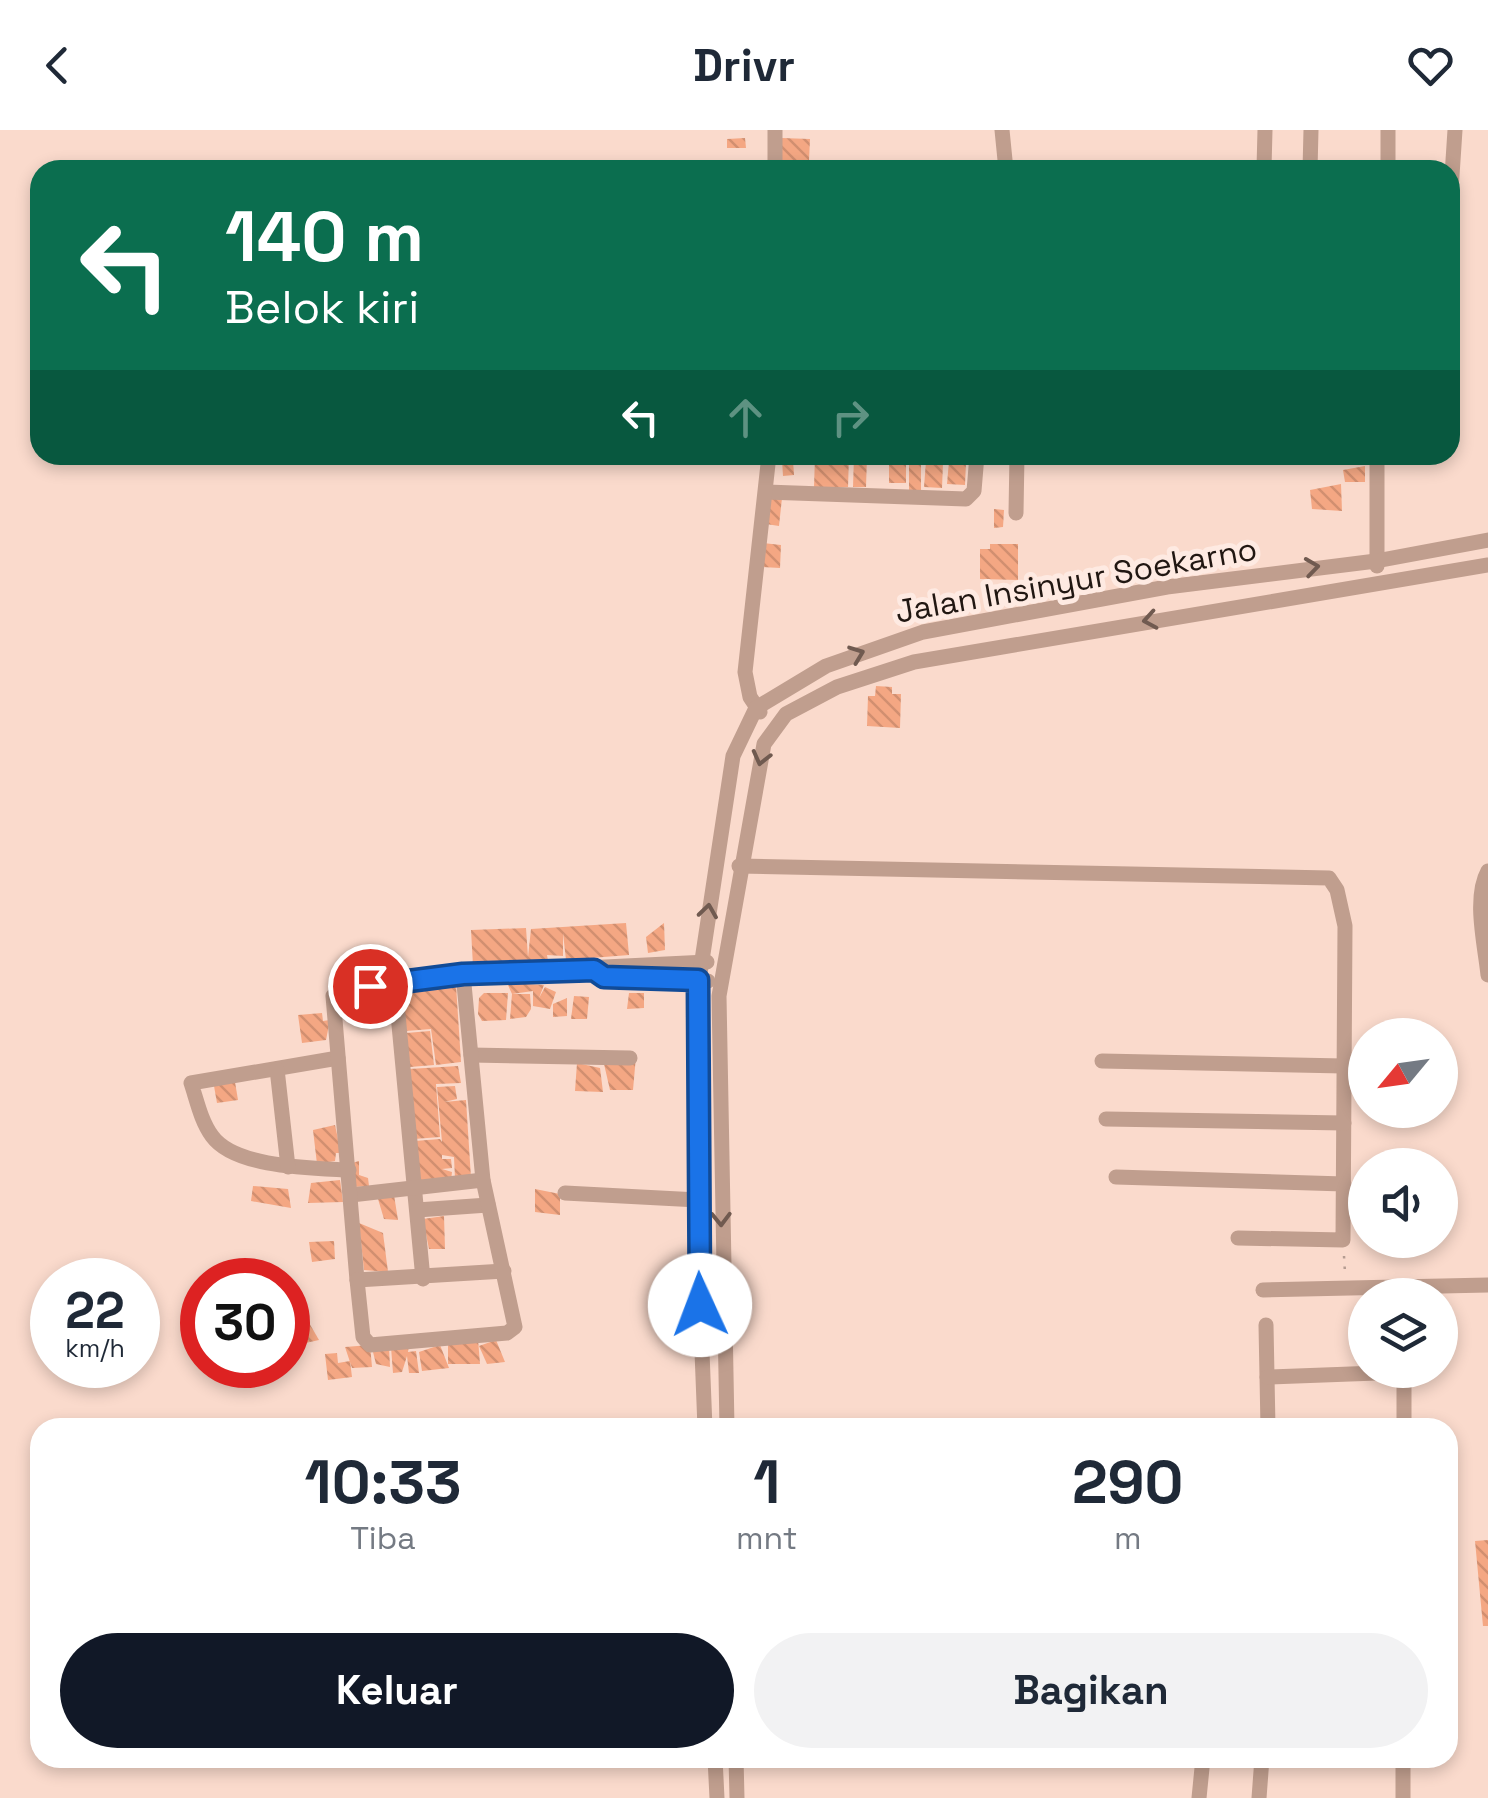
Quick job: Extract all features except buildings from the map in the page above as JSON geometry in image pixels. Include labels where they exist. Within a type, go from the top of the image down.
[{"type":"street","points":[[775,130],[775,160]]},
{"type":"street","points":[[1002,130],[1005,160]]},
{"type":"street","points":[[1264,160],[1265,130]]},
{"type":"street","points":[[1310,160],[1311,130]]},
{"type":"street","points":[[1388,130],[1388,160]]},
{"type":"street","points":[[1453,160],[1455,130]]},
{"type":"street","points":[[726,1418],[720,981],[739,866],[764,744],[772,727],[756,708],[745,672],[768,465]]},
{"type":"street","points":[[766,492],[966,499],[974,491],[976,465]]},
{"type":"street","points":[[1016,513],[1017,465]]},
{"type":"street","points":[[1377,465],[1376,561],[1380,582]]},
{"type":"street","name":"Jalan Insinyur Soekarno","points":[[756,708],[826,666],[923,632],[1210,580],[1376,561],[1488,540]]},
{"type":"street","name":"Jalan Insinyur Soekarno","points":[[772,727],[837,687],[929,660],[1488,565]]},
{"type":"street","points":[[1210,580],[1213,609]]},
{"type":"street","points":[[923,632],[929,660]]},
{"type":"street","points":[[706,1418],[698,1200],[698,980],[733,756],[756,708]]},
{"type":"street","points":[[739,866],[1329,878],[1337,890],[1345,926],[1343,1240],[1238,1238]]},
{"type":"street","points":[[1488,871],[1483,880],[1482,914],[1488,975]]},
{"type":"street","points":[[463,974],[483,1180],[515,1321],[512,1330],[374,1346],[363,1337],[356,1280],[332,996],[346,989],[463,974],[722,961]]},
{"type":"street","points":[[594,970],[604,977],[720,981]]},
{"type":"street","points":[[395,984],[423,1278]]},
{"type":"street","points":[[471,1055],[630,1058]]},
{"type":"street","points":[[338,1058],[191,1083],[208,1130],[224,1148],[288,1166],[349,1170]]},
{"type":"street","points":[[1102,1061],[1344,1066]]},
{"type":"street","points":[[277,1068],[288,1166]]},
{"type":"street","points":[[1106,1120],[1344,1123]]},
{"type":"street","points":[[1116,1177],[1344,1184]]},
{"type":"street","points":[[351,1195],[483,1180]]},
{"type":"street","points":[[565,1193],[698,1200]]},
{"type":"street","points":[[417,1210],[488,1205]]},
{"type":"street","points":[[356,1280],[504,1271]]},
{"type":"street","points":[[1263,1290],[1488,1285]]},
{"type":"street","points":[[1266,1325],[1268,1418]]},
{"type":"street","points":[[702,1335],[724,1335]]},
{"type":"street","points":[[1267,1377],[1404,1372],[1404,1418]]},
{"type":"street","points":[[715,1768],[717,1798]]},
{"type":"street","points":[[736,1768],[737,1798]]},
{"type":"street","points":[[1200,1798],[1202,1768]]},
{"type":"street","points":[[1259,1798],[1261,1768]]},
{"type":"street","points":[[1403,1768],[1403,1798]]},
{"type":"path","points":[[1343,1240],[1346,1290]]},
{"type":"route","points":[[370,986],[463,974],[594,970],[604,977],[698,980],[700,1305]]}]
